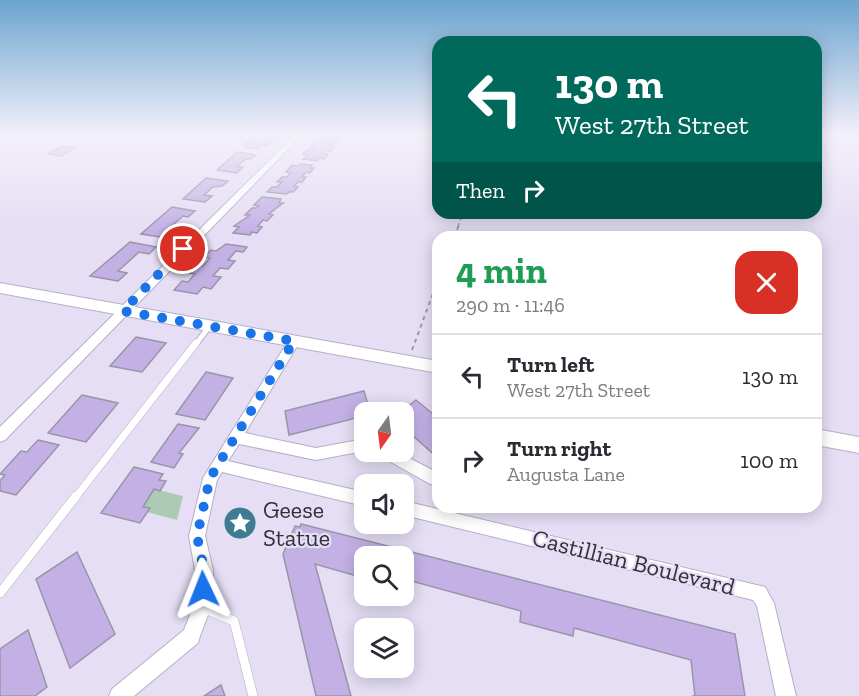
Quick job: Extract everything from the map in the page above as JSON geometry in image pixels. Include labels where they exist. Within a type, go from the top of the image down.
[{"type":"main road","points":[[0,288],[432,366]]},
{"type":"main road","points":[[822,438],[859,445]]},
{"type":"street","points":[[0,436],[268,166]]},
{"type":"street","points":[[119,696],[192,636],[202,607],[204,570],[197,536],[210,478],[294,341]]},
{"type":"street","points":[[235,436],[316,454],[354,448]]},
{"type":"street","points":[[404,462],[432,477]]},
{"type":"street","points":[[218,465],[354,497]]},
{"type":"street","name":"Castillian Boulevard","points":[[414,510],[759,593],[765,603],[786,696]]},
{"type":"lane","points":[[0,593],[209,327]]},
{"type":"lane","points":[[202,607],[234,621],[254,696]]},
{"type":"path","points":[[408,361],[432,296]]},
{"type":"green space","points":[[154,489],[183,496],[177,520],[147,512],[149,508],[143,507]]},
{"type":"building","points":[[221,166],[243,167],[237,173],[217,170]]},
{"type":"building","points":[[291,166],[314,168],[310,173],[306,172],[302,177],[306,177],[294,186],[298,187],[293,192],[287,194],[267,192],[282,182],[277,182],[282,177],[287,177],[291,173],[286,172]]},
{"type":"building","points":[[206,178],[228,181],[222,186],[213,187],[204,195],[212,196],[205,202],[183,199]]},
{"type":"building","points":[[262,197],[281,199],[279,203],[283,203],[269,214],[273,215],[267,221],[263,220],[258,226],[262,227],[257,233],[252,232],[250,235],[233,233],[239,227],[234,226],[250,215],[245,215],[252,208],[259,206],[254,205]]},
{"type":"building","points":[[172,207],[195,211],[188,217],[183,216],[168,229],[174,230],[166,238],[141,234]]},
{"type":"building","points":[[130,242],[156,247],[149,254],[139,252],[118,271],[127,273],[118,281],[90,276]]},
{"type":"building","points":[[226,244],[247,247],[243,252],[236,251],[228,260],[235,261],[228,269],[220,268],[213,276],[221,277],[211,289],[203,287],[197,294],[174,290],[182,281],[188,282],[195,274],[189,273],[197,265],[203,266],[210,258],[204,257],[211,250],[216,251]]},
{"type":"building","points":[[136,337],[166,343],[142,372],[110,366]]},
{"type":"building","points":[[206,372],[233,378],[205,420],[176,414]]},
{"type":"building","points":[[364,391],[367,402],[354,402],[354,419],[289,435],[285,411]]},
{"type":"building","points":[[82,395],[118,403],[86,442],[48,433]]},
{"type":"building","points":[[416,400],[432,413],[432,453],[414,437],[414,402]]},
{"type":"building","points":[[178,424],[199,428],[179,453],[183,454],[174,468],[151,462]]},
{"type":"building","points":[[38,440],[59,445],[16,495],[0,491],[0,481],[5,475],[0,474],[21,451],[27,452]]},
{"type":"building","points":[[134,467],[163,474],[159,480],[166,481],[160,491],[154,489],[143,507],[150,508],[140,523],[101,513]]},
{"type":"building","points":[[301,524],[388,546],[354,546],[354,575],[315,564],[351,696],[316,696],[283,554],[295,526],[300,527]]},
{"type":"building","points":[[77,552],[115,634],[70,668],[36,579]]},
{"type":"building","points":[[414,553],[735,634],[745,696],[695,696],[691,660],[574,628],[573,636],[520,622],[521,611],[414,582]]},
{"type":"building","points":[[28,630],[47,687],[35,696],[0,696],[0,649]]},
{"type":"building","points":[[221,685],[225,696],[204,696]]},
{"type":"place","name":"Geese Statue","points":[[240,523]]},
{"type":"route","points":[[183,249],[123,311],[294,341],[210,478],[197,536],[204,570],[203,589]]}]
